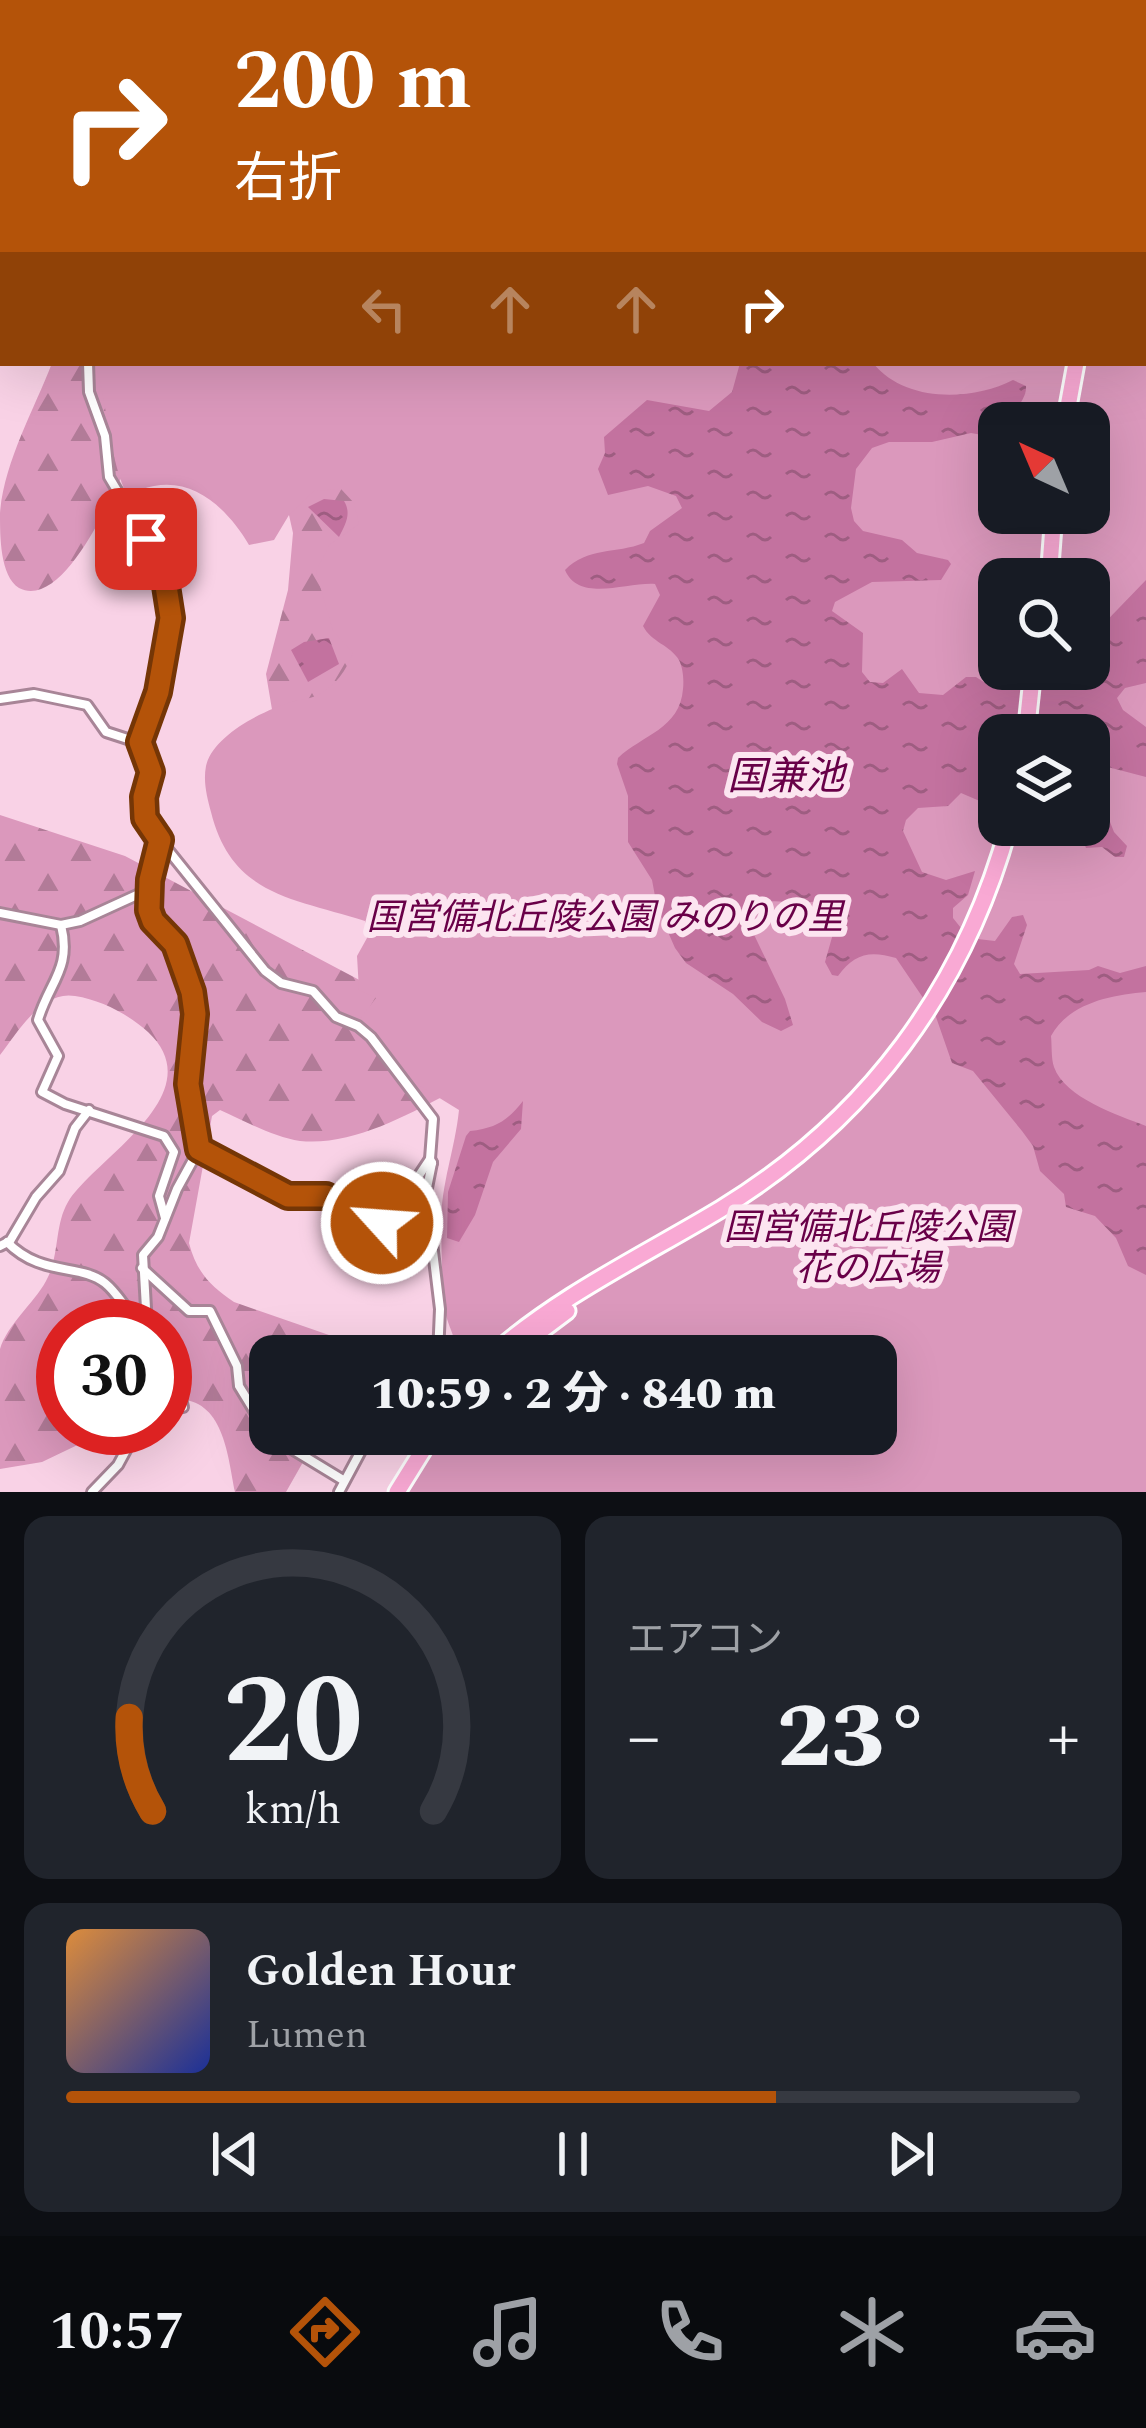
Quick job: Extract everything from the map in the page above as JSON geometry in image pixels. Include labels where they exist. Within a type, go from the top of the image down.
[{"type":"highway","points":[[1059,402],[1065,366]]},
{"type":"highway","points":[[1069,402],[1075,366]]},
{"type":"highway","points":[[979,931],[1004,846]]},
{"type":"highway","points":[[535,1335],[573,1306],[790,1175],[873,1100],[928,1023],[979,931],[1012,846]]},
{"type":"highway","points":[[519,1335],[568,1298],[783,1168],[863,1096],[928,1023]]},
{"type":"highway","points":[[385,1492],[408,1455]]},
{"type":"highway","points":[[397,1492],[420,1455]]},
{"type":"street","points":[[88,366],[89,392],[105,436],[110,477],[146,539],[170,606],[158,692],[140,742],[151,772],[144,797],[145,818],[265,971],[281,983],[313,991],[336,1018],[371,1037],[433,1119],[426,1193],[439,1335]]},
{"type":"street","points":[[0,699],[34,694],[87,705],[106,732],[140,742]]},
{"type":"street","points":[[143,1299],[140,1267],[145,1249],[158,1237],[199,1149],[188,1084],[195,1003],[179,953],[153,921],[150,889],[160,840]]},
{"type":"street","points":[[0,913],[61,926],[150,889]]},
{"type":"street","points":[[61,926],[66,946],[63,963],[38,1020],[58,1056],[42,1092],[157,1132],[170,1143],[173,1152],[159,1196],[166,1219]]},
{"type":"street","points":[[89,1110],[75,1128],[58,1171],[4,1244],[44,1267],[104,1282],[120,1299]]},
{"type":"street","points":[[199,1149],[288,1196],[326,1196],[394,1226],[411,1221],[414,1183],[430,1159]]},
{"type":"street","points":[[140,1267],[189,1311],[210,1311],[237,1366],[243,1396],[276,1442],[343,1480]]},
{"type":"street","points":[[92,1492],[123,1455]]},
{"type":"street","points":[[339,1492],[358,1455]]},
{"type":"green space","points":[[51,366],[498,366],[444,1096],[375,1129],[319,1141],[280,1136],[220,1110],[212,1116],[189,1243],[200,1270],[234,1302],[329,1335],[249,1335],[249,1455],[307,1455],[286,1492],[235,1492],[219,1427],[211,1414],[192,1403],[192,1299],[36,1299],[36,1455],[57,1455],[0,1469],[3,1340],[46,1281],[68,1202],[143,1124],[167,1079],[165,1055],[148,1032],[115,1009],[75,996],[52,999],[42,1006],[0,1055],[0,815],[125,856],[435,1020],[279,751],[266,674],[288,590],[293,533],[283,488],[131,458],[86,544],[54,582],[36,590],[19,588],[8,575],[1,544],[3,494],[13,456]]},
{"type":"green space","points":[[96,366],[1146,366],[1146,1492],[403,1492],[427,1455],[897,1455],[897,1335],[452,1335],[444,1299],[441,1224],[459,1110],[420,1086],[360,1019],[376,998],[359,990],[357,956],[367,938],[365,921],[291,899],[250,878],[221,840],[206,789],[206,766],[229,734],[268,711],[324,691],[347,665],[353,653],[333,631],[316,572],[329,545],[359,524],[354,503],[341,489],[314,491],[289,515],[274,540],[249,545],[232,520],[197,492],[169,485],[125,491]]},
{"type":"water","name":"国兼池","points":[[739,366],[876,366],[903,385],[940,394],[978,392],[1013,380],[1026,386],[1021,402],[978,402],[978,434],[932,442],[889,442],[872,448],[856,469],[851,508],[863,531],[902,540],[917,553],[951,564],[941,580],[872,582],[835,602],[832,611],[863,633],[862,672],[870,682],[883,683],[902,669],[919,693],[943,695],[966,677],[978,678],[978,690],[1110,690],[1110,617],[1146,580],[1146,683],[1125,688],[1117,698],[1123,710],[1146,727],[1146,777],[1110,768],[1110,714],[978,714],[978,800],[961,793],[948,806],[918,808],[903,831],[922,872],[946,880],[975,871],[968,895],[953,908],[953,918],[969,938],[995,941],[1012,917],[1023,915],[1027,925],[1014,964],[1020,974],[1098,966],[1120,973],[1146,966],[1146,992],[1080,1008],[1051,1036],[1054,1067],[1069,1088],[1146,1126],[1146,1275],[1128,1266],[1116,1238],[1095,1216],[1066,1207],[1064,1194],[1040,1171],[1033,1146],[1022,1131],[973,1071],[952,1063],[936,1017],[896,958],[863,956],[838,976],[832,975],[825,962],[838,916],[830,901],[764,903],[746,918],[785,999],[793,1025],[781,1031],[762,1022],[733,994],[686,963],[675,948],[657,907],[652,880],[628,842],[628,796],[617,764],[618,758],[675,713],[683,689],[679,660],[643,626],[660,595],[655,584],[592,588],[572,580],[565,570],[592,554],[644,543],[650,531],[682,508],[676,496],[648,486],[608,495],[598,469],[605,453],[604,437],[647,400],[709,411],[732,392]]},
{"type":"water","points":[[324,499],[344,501],[346,506],[347,519],[339,537],[308,507]]},
{"type":"water","points":[[329,638],[339,664],[308,682],[291,650],[304,642]]},
{"type":"water","name":"国兼池","points":[[1110,822],[1127,846],[1124,857],[1115,857],[1102,847],[1086,848],[1110,846]]},
{"type":"water","points":[[523,1101],[521,1129],[493,1162],[475,1215],[459,1242],[447,1238],[448,1192],[466,1136],[500,1122]]},
{"type":"route","points":[[146,539],[166,586],[171,618],[158,692],[140,742],[151,772],[144,797],[145,818],[160,840],[150,880],[149,910],[175,944],[195,1003],[188,1084],[199,1149],[288,1196],[326,1196],[382,1223]]},
{"type":"park label","name":"国営備北丘陵公園 みのりの里","points":[[605,916]]},
{"type":"park label","name":"国営備北丘陵公園 花の広場","points":[[868,1246]]}]
